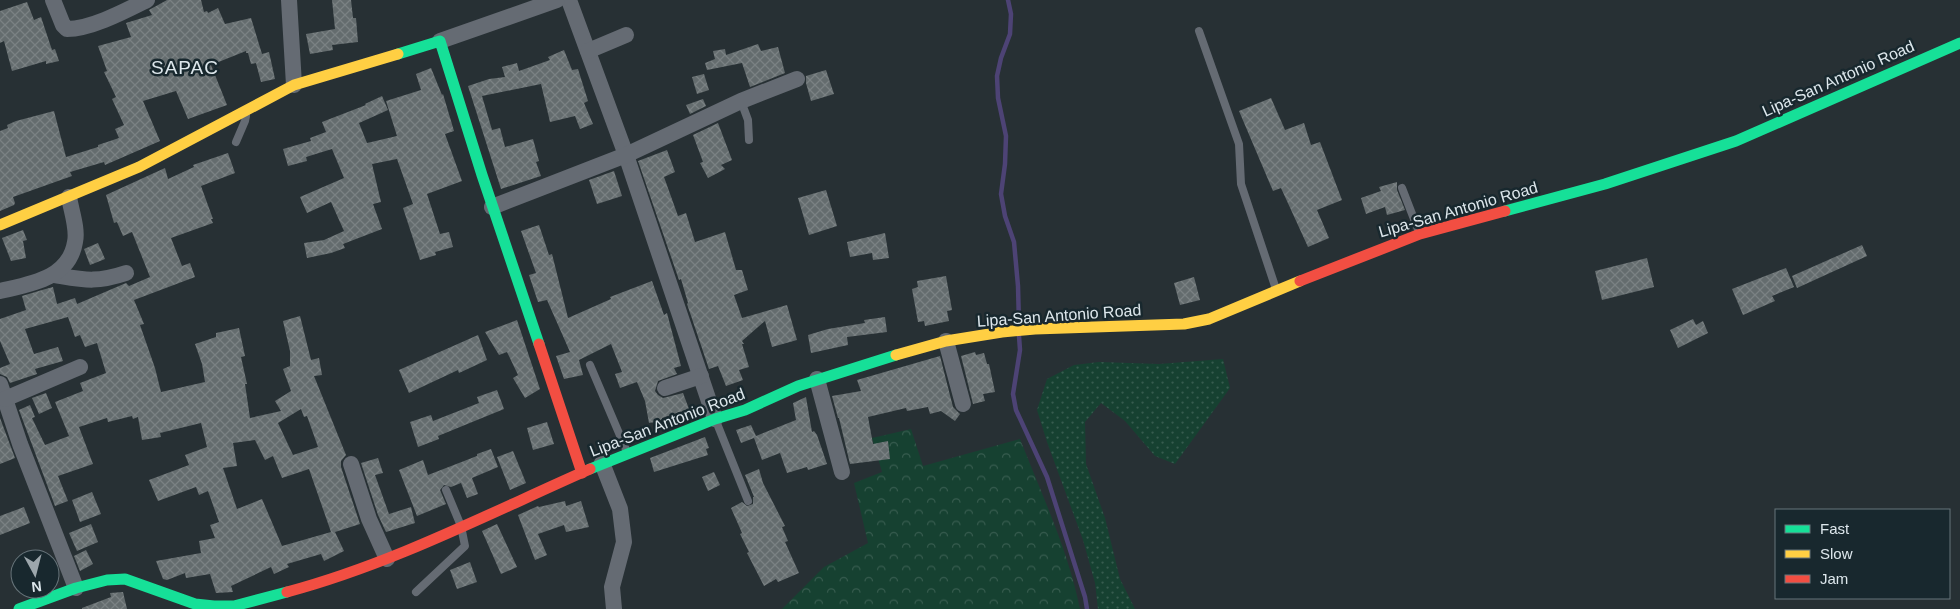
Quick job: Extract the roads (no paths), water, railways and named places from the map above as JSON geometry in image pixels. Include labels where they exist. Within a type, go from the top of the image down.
[{"type":"main road","points":[[0,225],[139,167],[294,85],[440,40],[492,206],[582,473]]},
{"type":"main road","name":"Lipa-San Antonio Road","points":[[19,609],[76,588],[107,580],[125,579],[172,600],[214,606],[234,606],[320,583],[387,559],[602,464],[715,419],[745,410],[817,379],[946,341],[1002,332],[1035,329],[1184,324],[1209,319],[1381,248],[1420,234],[1605,184],[1736,141],[1960,43]]},
{"type":"street","points":[[53,0],[63,25],[67,29],[78,29],[147,0]]},
{"type":"street","points":[[289,0],[294,85]]},
{"type":"street","points":[[440,40],[557,0]]},
{"type":"street","points":[[568,0],[626,155],[715,419]]},
{"type":"street","points":[[588,51],[626,35]]},
{"type":"street","points":[[492,206],[626,155],[741,101],[797,79]]},
{"type":"street","points":[[0,291],[38,282],[55,275],[70,259],[76,241],[69,196]]},
{"type":"street","points":[[55,275],[92,281],[106,280],[126,273]]},
{"type":"street","points":[[946,341],[964,404]]},
{"type":"street","points":[[76,588],[2,393],[80,367]]},
{"type":"street","points":[[665,388],[701,376]]},
{"type":"street","points":[[817,379],[842,472]]},
{"type":"street","points":[[351,464],[370,519],[387,559]]},
{"type":"street","points":[[602,464],[620,509],[624,542],[612,587],[614,609]]},
{"type":"lane","points":[[1199,31],[1239,144],[1241,184],[1277,291]]},
{"type":"lane","points":[[741,101],[748,120],[749,140]]},
{"type":"lane","points":[[236,142],[245,122],[247,110]]},
{"type":"lane","points":[[1402,188],[1420,234]]},
{"type":"lane","points":[[590,365],[628,454]]},
{"type":"lane","points":[[715,419],[748,501]]},
{"type":"lane","points":[[416,592],[465,546],[461,526],[446,490]]},
{"type":"waterway","points":[[1008,0],[1011,14],[1010,34],[1001,58],[997,76],[998,98],[1006,136],[1001,194],[1005,216],[1014,242],[1019,324]]},
{"type":"waterway","points":[[1019,336],[1020,350],[1013,394],[1016,410],[1047,477],[1085,597],[1087,609]]},
{"type":"district","name":"SAPAC","points":[[185,67]]}]
